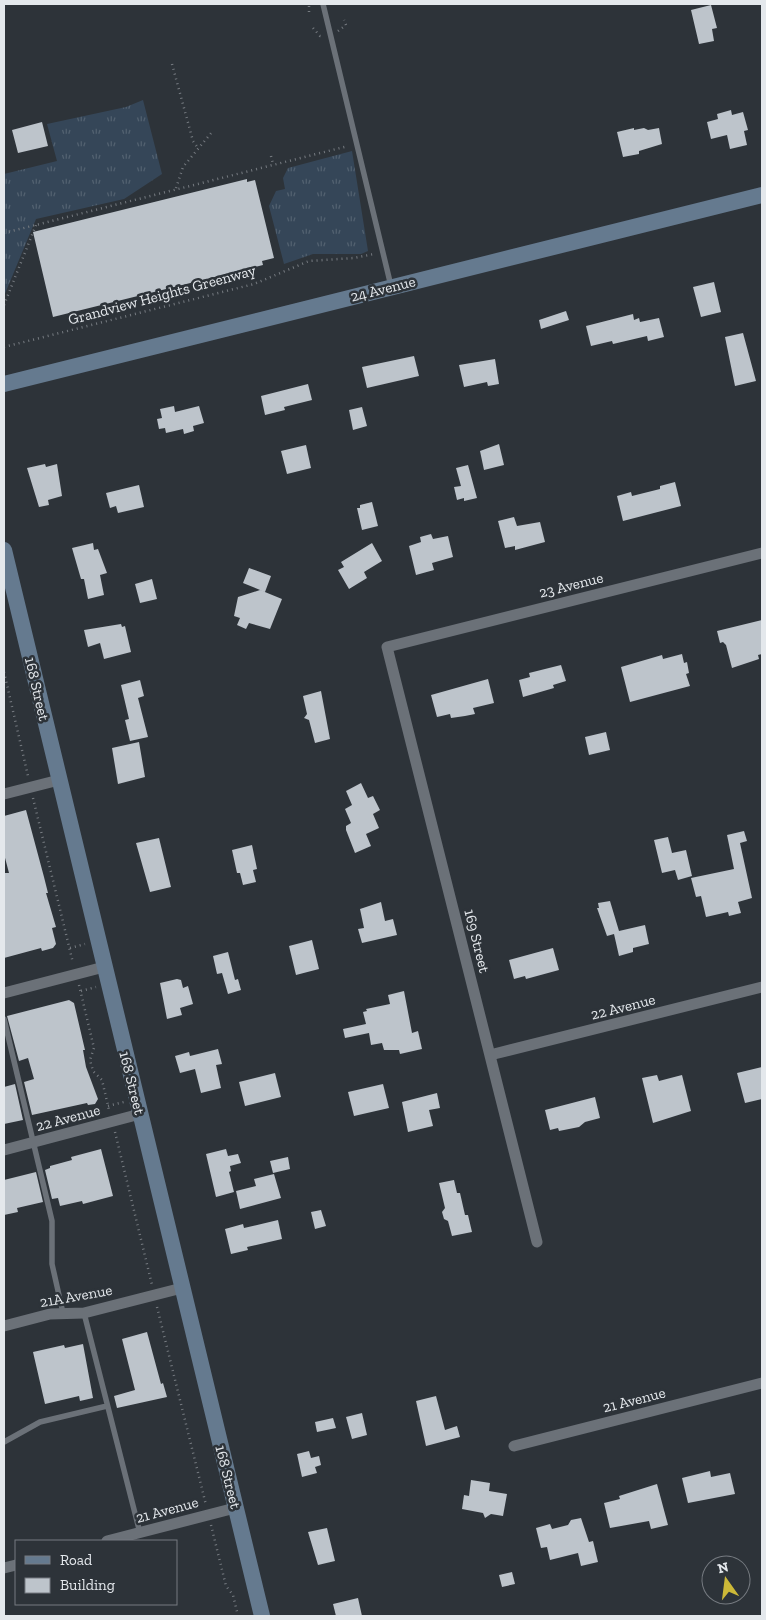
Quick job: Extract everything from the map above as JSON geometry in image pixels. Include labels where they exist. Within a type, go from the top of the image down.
[{"type":"main road","name":"24 Avenue","points":[[4,384],[762,195]]},
{"type":"main road","name":"168 Street","points":[[4,550],[262,1616]]},
{"type":"street","name":"23 Avenue","points":[[387,647],[762,553]]},
{"type":"street","name":"169 Street","points":[[387,647],[537,1242]]},
{"type":"street","points":[[4,794],[59,780]]},
{"type":"street","points":[[4,993],[104,967]]},
{"type":"street","name":"22 Avenue","points":[[490,1056],[762,987]]},
{"type":"street","name":"22 Avenue","points":[[4,1150],[140,1114]]},
{"type":"street","name":"21A Avenue","points":[[4,1326],[50,1314],[84,1313],[182,1288]]},
{"type":"street","name":"21 Avenue","points":[[514,1446],[762,1383]]},
{"type":"street","name":"21 Avenue","points":[[111,1540],[235,1508]]},
{"type":"lane","points":[[323,4],[391,287]]},
{"type":"lane","points":[[4,1019],[52,1221],[52,1264],[63,1313]]},
{"type":"lane","points":[[84,1313],[140,1533]]},
{"type":"lane","points":[[4,1442],[40,1422],[107,1406]]},
{"type":"path","points":[[309,4],[309,12]]},
{"type":"path","points":[[337,32],[346,26],[344,20]]},
{"type":"path","points":[[313,28],[320,36],[324,35]]},
{"type":"path","points":[[172,64],[193,141],[198,148]]},
{"type":"path","points":[[176,188],[183,167],[212,132]]},
{"type":"path","points":[[4,232],[357,144]]},
{"type":"path","points":[[271,156],[273,164]]},
{"type":"path","points":[[4,305],[36,224]]},
{"type":"path","name":"Grandview Heights Greenway","points":[[4,347],[254,284],[309,261],[354,258],[383,251]]},
{"type":"path","points":[[4,672],[30,782]]},
{"type":"path","points":[[32,793],[74,964]]},
{"type":"path","points":[[78,979],[94,1048],[90,1060],[93,1071],[102,1080],[110,1113]]},
{"type":"path","points":[[114,1129],[150,1279]]},
{"type":"path","points":[[158,1308],[205,1503]]},
{"type":"path","points":[[210,1525],[226,1586],[233,1595],[238,1616]]},
{"type":"green space","points":[[143,100],[162,174],[124,199],[36,219],[4,296],[4,174],[57,161],[47,124],[126,107]]},
{"type":"green space","points":[[352,151],[368,251],[361,254],[313,254],[284,264],[269,206],[276,191],[285,189],[283,178],[288,168]]},
{"type":"building","points":[[711,5],[717,28],[712,29],[714,41],[699,44],[691,10]]},
{"type":"building","points":[[731,110],[732,115],[743,112],[748,130],[744,131],[747,145],[730,149],[727,135],[711,139],[707,122],[718,119],[717,114]]},
{"type":"building","points":[[42,122],[48,146],[18,153],[12,130]]},
{"type":"building","points":[[634,128],[634,130],[644,128],[648,130],[659,128],[662,144],[639,151],[639,154],[623,157],[617,132]]},
{"type":"building","points":[[247,179],[247,182],[255,180],[274,258],[262,261],[263,265],[53,317],[33,232]]},
{"type":"building","points":[[714,282],[721,312],[701,317],[693,287]]},
{"type":"building","points":[[566,311],[569,320],[541,329],[539,320]]},
{"type":"building","points":[[633,314],[634,320],[639,318],[640,322],[659,318],[664,337],[648,341],[647,336],[613,344],[612,341],[591,346],[586,326]]},
{"type":"building","points":[[743,333],[756,381],[735,386],[725,337]]},
{"type":"building","points":[[414,356],[419,376],[367,388],[362,367]]},
{"type":"building","points":[[495,359],[499,384],[488,386],[487,382],[464,387],[459,365]]},
{"type":"building","points":[[308,384],[312,400],[284,407],[285,410],[265,415],[261,396]]},
{"type":"building","points":[[174,406],[175,412],[199,406],[204,423],[193,426],[194,431],[184,434],[183,429],[166,433],[165,428],[159,429],[157,419],[162,418],[160,409]]},
{"type":"building","points":[[362,407],[367,426],[353,430],[349,410]]},
{"type":"building","points":[[499,444],[504,465],[484,470],[480,451]]},
{"type":"building","points":[[306,445],[311,468],[287,474],[281,451]]},
{"type":"building","points":[[45,464],[46,467],[57,464],[62,496],[48,500],[49,505],[39,507],[27,468]]},
{"type":"building","points":[[468,465],[477,498],[464,501],[464,498],[457,500],[454,487],[461,486],[456,468]]},
{"type":"building","points":[[675,482],[681,506],[623,521],[617,496],[631,492],[632,496],[660,489],[660,486]]},
{"type":"building","points":[[139,485],[144,507],[118,513],[116,506],[110,508],[106,493]]},
{"type":"building","points":[[372,502],[378,526],[362,530],[357,508],[360,508],[360,505]]},
{"type":"building","points":[[514,517],[517,526],[540,522],[545,542],[515,550],[515,546],[505,548],[498,521]]},
{"type":"building","points":[[431,534],[433,539],[448,536],[453,557],[432,563],[434,570],[416,575],[409,546],[421,542],[420,537]]},
{"type":"building","points":[[93,543],[94,550],[98,549],[107,573],[100,575],[104,595],[88,599],[84,579],[81,579],[72,548]]},
{"type":"building","points":[[372,543],[382,561],[364,572],[367,578],[349,589],[338,570],[344,567],[341,562]]},
{"type":"building","points":[[249,568],[271,576],[265,592],[243,583]]},
{"type":"building","points":[[152,579],[157,599],[140,603],[135,584]]},
{"type":"building","points":[[260,590],[282,599],[270,629],[249,623],[246,629],[237,625],[240,618],[234,616],[238,597]]},
{"type":"building","points":[[762,620],[762,654],[758,655],[759,659],[732,668],[726,645],[723,642],[720,643],[717,631]]},
{"type":"building","points":[[121,624],[122,627],[125,626],[131,652],[104,659],[100,643],[88,647],[84,630]]},
{"type":"building","points":[[682,654],[684,663],[687,662],[689,673],[686,674],[690,686],[630,702],[621,667],[662,655],[663,659]]},
{"type":"building","points":[[561,665],[566,681],[553,685],[554,688],[523,697],[519,680],[530,677],[529,673]]},
{"type":"building","points":[[488,679],[494,703],[473,708],[475,714],[451,718],[450,714],[437,717],[431,695]]},
{"type":"building","points":[[140,680],[144,696],[138,698],[148,737],[130,741],[125,720],[129,719],[121,685]]},
{"type":"building","points":[[321,691],[330,739],[315,743],[309,720],[304,718],[307,714],[303,696]]},
{"type":"building","points":[[606,732],[610,750],[589,755],[585,737]]},
{"type":"building","points":[[139,742],[145,777],[118,784],[112,748]]},
{"type":"building","points":[[361,783],[368,798],[373,796],[380,810],[373,814],[379,828],[366,834],[371,846],[355,853],[346,830],[346,826],[351,823],[345,809],[352,805],[346,791]]},
{"type":"building","points":[[26,810],[56,927],[52,928],[56,944],[53,948],[42,951],[41,948],[4,958],[4,873],[9,873],[4,854],[4,816]]},
{"type":"building","points":[[744,831],[747,841],[740,843],[752,898],[738,902],[741,913],[729,916],[728,912],[706,917],[701,896],[696,897],[691,878],[734,869],[727,835]]},
{"type":"building","points":[[668,837],[672,853],[686,850],[692,876],[678,880],[675,870],[662,873],[654,840]]},
{"type":"building","points":[[159,838],[171,887],[150,892],[136,843]]},
{"type":"building","points":[[252,845],[257,869],[253,870],[256,882],[243,885],[240,873],[237,873],[232,850]]},
{"type":"building","points":[[610,901],[619,931],[645,925],[649,944],[633,948],[633,952],[619,956],[614,934],[607,936],[597,908],[599,908],[598,903]]},
{"type":"building","points":[[381,902],[385,921],[393,919],[397,935],[362,943],[358,929],[364,928],[360,909]]},
{"type":"building","points":[[312,940],[319,969],[296,975],[289,946]]},
{"type":"building","points":[[553,948],[559,970],[526,979],[525,976],[514,979],[509,960]]},
{"type":"building","points":[[228,952],[235,980],[238,979],[241,990],[228,994],[222,973],[217,974],[213,956]]},
{"type":"building","points":[[177,979],[181,980],[183,988],[188,986],[193,1004],[180,1008],[182,1015],[167,1019],[160,983]]},
{"type":"building","points":[[404,991],[412,1033],[418,1031],[422,1049],[400,1054],[399,1050],[384,1050],[382,1043],[371,1045],[369,1033],[345,1038],[343,1029],[366,1024],[363,1012],[367,1011],[366,1009],[390,1004],[388,995]]},
{"type":"building","points":[[69,1000],[74,1003],[85,1050],[83,1050],[86,1067],[98,1099],[95,1104],[88,1105],[87,1103],[32,1115],[24,1082],[34,1079],[28,1058],[19,1061],[7,1016]]},
{"type":"building","points":[[218,1049],[222,1064],[216,1065],[221,1088],[201,1093],[195,1069],[180,1073],[175,1056],[189,1052],[190,1056]]},
{"type":"building","points":[[762,1067],[762,1099],[745,1103],[737,1073]]},
{"type":"building","points":[[275,1073],[281,1097],[245,1106],[239,1082]]},
{"type":"building","points":[[657,1075],[659,1081],[682,1075],[691,1111],[653,1123],[642,1078]]},
{"type":"building","points":[[15,1084],[23,1120],[4,1124],[4,1087]]},
{"type":"building","points":[[383,1084],[389,1108],[354,1116],[348,1092]]},
{"type":"building","points":[[437,1093],[440,1108],[429,1110],[433,1126],[408,1132],[402,1102]]},
{"type":"building","points":[[595,1097],[600,1118],[585,1122],[579,1127],[559,1131],[558,1128],[550,1130],[545,1110]]},
{"type":"building","points":[[101,1149],[113,1196],[83,1204],[82,1201],[60,1206],[58,1198],[52,1199],[45,1170],[50,1168],[50,1166],[72,1160],[71,1157]]},
{"type":"building","points":[[226,1149],[228,1156],[238,1154],[241,1163],[230,1166],[231,1171],[229,1172],[234,1192],[216,1197],[206,1154]]},
{"type":"building","points":[[288,1157],[290,1169],[273,1173],[270,1161]]},
{"type":"building","points":[[36,1172],[43,1202],[17,1208],[18,1212],[4,1215],[4,1180]]},
{"type":"building","points":[[274,1174],[281,1198],[240,1209],[236,1191],[256,1186],[254,1179]]},
{"type":"building","points":[[454,1180],[457,1193],[460,1193],[465,1215],[468,1215],[472,1232],[452,1236],[448,1221],[444,1219],[442,1212],[445,1208],[439,1183]]},
{"type":"building","points":[[321,1210],[326,1226],[315,1229],[311,1212]]},
{"type":"building","points":[[278,1220],[282,1239],[247,1247],[248,1250],[231,1254],[225,1229],[243,1224],[244,1228]]},
{"type":"building","points":[[147,1332],[161,1384],[163,1383],[167,1397],[117,1408],[114,1396],[135,1390],[122,1339]]},
{"type":"building","points":[[83,1344],[93,1398],[80,1401],[79,1396],[45,1404],[33,1352],[64,1345],[65,1348]]},
{"type":"building","points":[[436,1396],[445,1430],[457,1426],[460,1437],[426,1446],[416,1401]]},
{"type":"building","points":[[362,1413],[367,1435],[352,1439],[346,1417]]},
{"type":"building","points":[[333,1418],[336,1428],[317,1432],[315,1422]]},
{"type":"building","points":[[309,1451],[311,1458],[319,1456],[321,1465],[315,1467],[317,1473],[302,1477],[297,1454]]},
{"type":"building","points":[[710,1471],[711,1477],[730,1473],[735,1494],[688,1503],[682,1478]]},
{"type":"building","points":[[471,1480],[490,1483],[489,1491],[507,1494],[503,1516],[491,1514],[485,1518],[483,1513],[462,1509],[464,1495],[469,1496]]},
{"type":"building","points":[[657,1484],[668,1525],[651,1529],[649,1521],[610,1528],[604,1503],[620,1499],[619,1496]]},
{"type":"building","points":[[581,1518],[589,1542],[593,1541],[598,1562],[581,1566],[578,1553],[550,1560],[547,1547],[541,1548],[536,1528],[550,1524],[552,1529],[568,1525],[571,1520]]},
{"type":"building","points":[[327,1528],[335,1561],[318,1565],[308,1532]]},
{"type":"building","points":[[512,1572],[515,1584],[502,1587],[499,1575]]},
{"type":"building","points":[[358,1598],[362,1616],[336,1616],[333,1604]]}]
